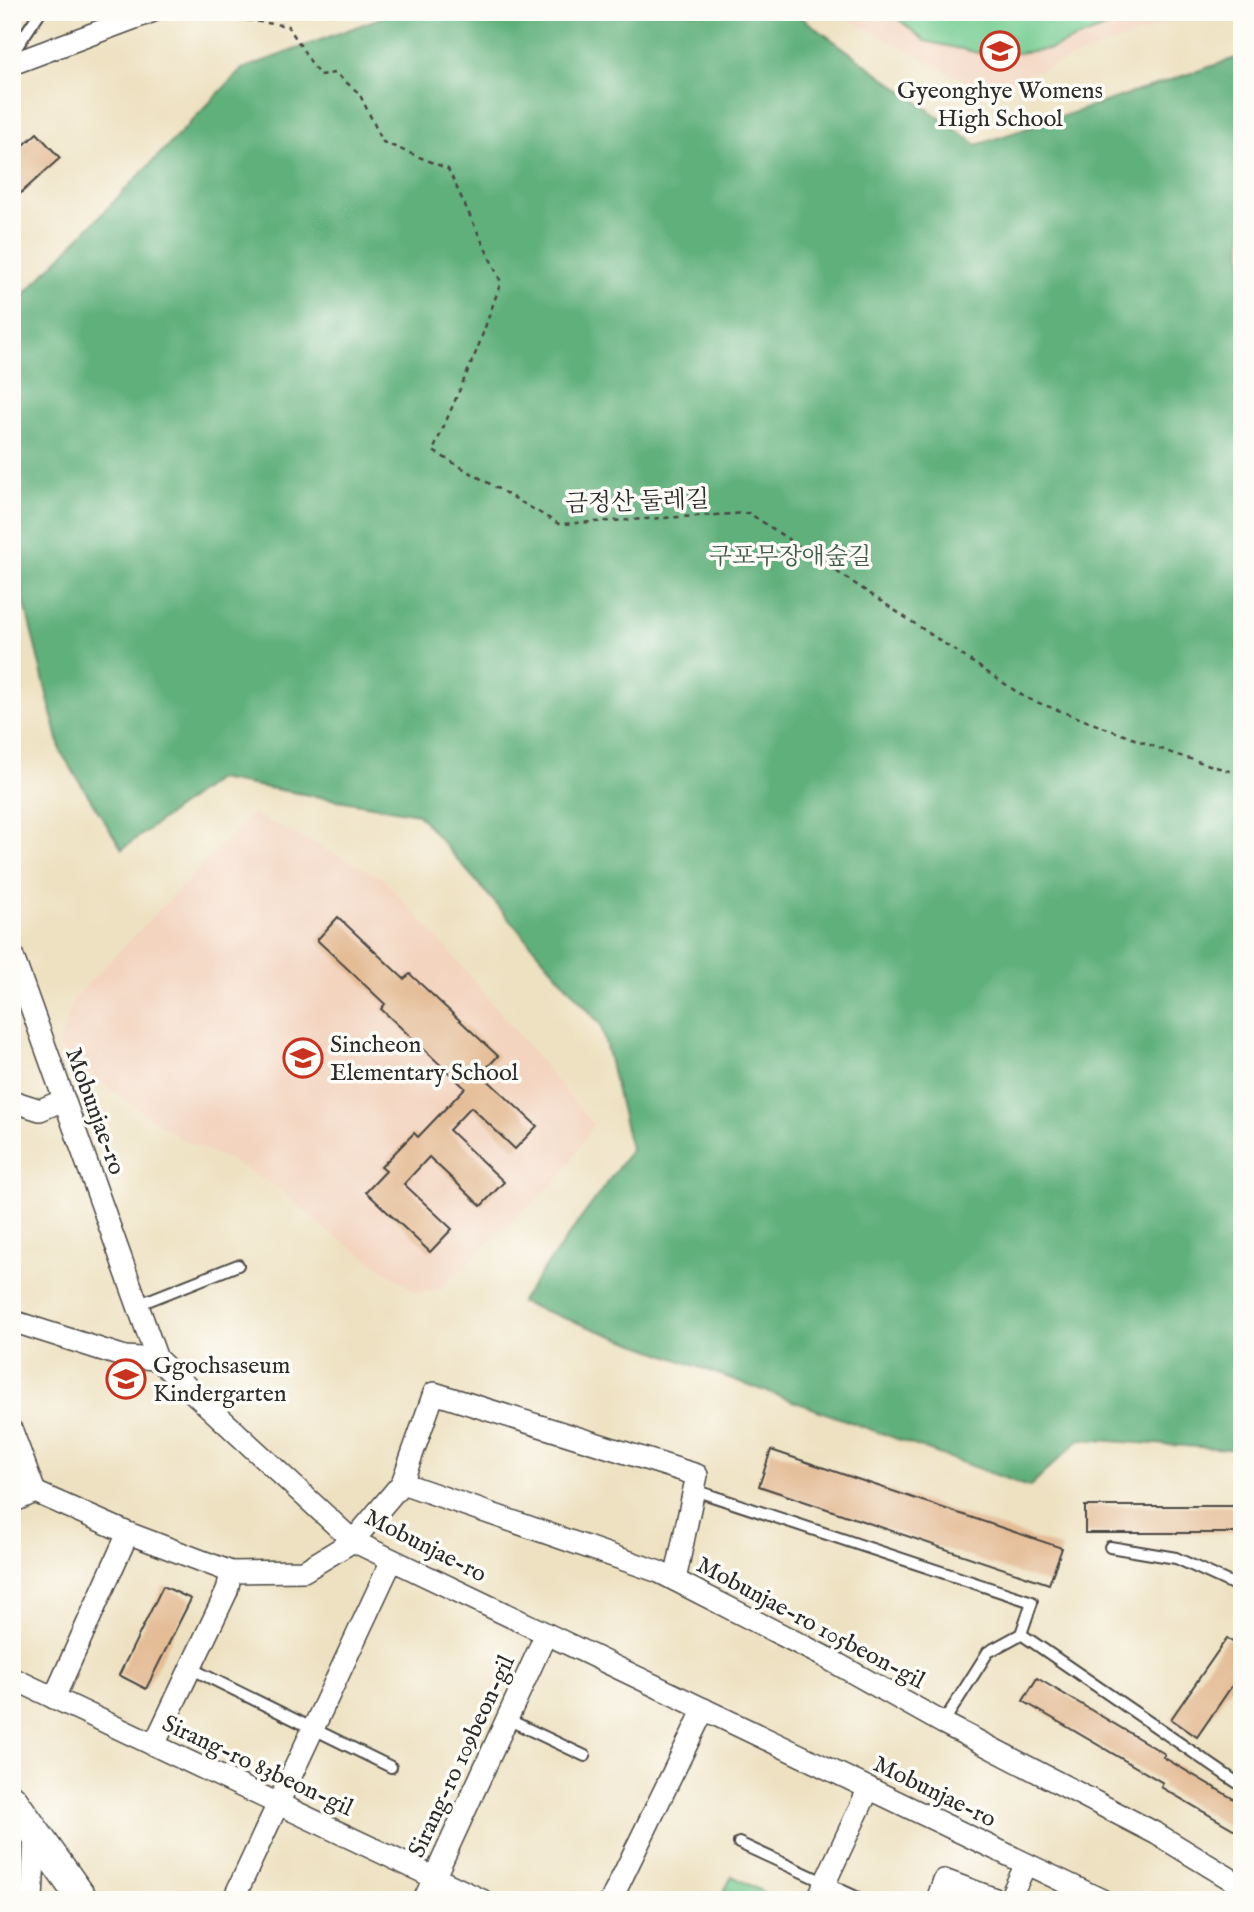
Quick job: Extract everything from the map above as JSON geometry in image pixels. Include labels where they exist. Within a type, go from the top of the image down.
[{"type":"main road","points":[[12,1800],[83,1900]]},
{"type":"street","points":[[12,64],[151,12]]},
{"type":"street","name":"Mobunjae-ro","points":[[12,954],[156,1359],[353,1541],[1101,1900]]},
{"type":"street","points":[[12,1101],[40,1110],[64,1100]]},
{"type":"street","points":[[12,1321],[125,1357],[156,1359]]},
{"type":"street","points":[[12,1431],[35,1492],[231,1572],[304,1571],[353,1541],[402,1483],[434,1393],[698,1475],[675,1580]]},
{"type":"street","name":"Mobunjae-ro 105beon-gil","points":[[402,1483],[659,1572],[1157,1834],[1242,1886]]},
{"type":"street","points":[[12,1502],[35,1492]]},
{"type":"street","points":[[54,1698],[128,1532]]},
{"type":"street","points":[[233,1900],[392,1560]]},
{"type":"street","points":[[154,1745],[227,1591],[231,1572]]},
{"type":"street","name":"Sirang-ro 109beon-gil","points":[[424,1900],[547,1634]]},
{"type":"street","name":"Sirang-ro 83beon-gil","points":[[12,1678],[482,1900]]},
{"type":"street","points":[[611,1900],[704,1709]]},
{"type":"street","points":[[821,1891],[869,1788]]},
{"type":"street","points":[[32,1900],[35,1833]]},
{"type":"street","points":[[1009,1900],[1026,1864]]},
{"type":"street","points":[[937,1900],[944,1880],[998,1900]]},
{"type":"lane","points":[[12,54],[40,12]]},
{"type":"lane","points":[[137,1305],[238,1265]]},
{"type":"lane","points":[[694,1490],[1032,1602],[1021,1634],[988,1652],[943,1723]]},
{"type":"lane","points":[[1110,1547],[1176,1558],[1242,1586]]},
{"type":"lane","points":[[1021,1634],[1242,1786]]},
{"type":"lane","points":[[190,1668],[391,1767]]},
{"type":"lane","points":[[507,1719],[585,1756]]},
{"type":"lane","points":[[739,1843],[821,1891],[863,1900]]},
{"type":"path","name":"금정산 둘레길","points":[[209,12],[211,15],[288,26],[319,75],[335,73],[359,93],[383,142],[448,169],[501,282],[477,350],[433,451],[559,524],[749,513],[1026,698],[1174,754],[1242,775]]},
{"type":"shaded area","name":"Gyeonghye Womens High School","points":[[836,12],[1198,12],[983,91]]},
{"type":"shaded area","name":"Sincheon Elementary School","points":[[252,813],[382,877],[452,954],[593,1125],[559,1180],[439,1290],[416,1292],[326,1230],[280,1190],[230,1160],[182,1140],[81,1068],[58,1048],[73,999]]},
{"type":"green space","name":"구포무장애숲길","points":[[396,12],[794,12],[977,145],[1242,56],[1242,1450],[1080,1439],[1029,1487],[520,1302],[631,1150],[601,1025],[418,814],[217,779],[122,849],[61,752],[12,551],[12,307],[242,69]]},
{"type":"green space","points":[[890,12],[1147,12],[1050,49],[993,56],[925,41]]},
{"type":"green space","points":[[732,1876],[778,1900],[720,1900]]},
{"type":"building","points":[[37,133],[60,158],[12,201],[12,156]]},
{"type":"building","points":[[338,917],[404,979],[410,974],[498,1056],[481,1074],[537,1126],[515,1149],[471,1107],[449,1130],[504,1182],[481,1206],[429,1157],[404,1184],[452,1229],[430,1252],[366,1192],[386,1171],[381,1167],[414,1133],[418,1137],[465,1088],[381,1009],[385,1004],[317,940]]},
{"type":"building","points":[[771,1450],[1062,1548],[1049,1584],[759,1486]]},
{"type":"building","points":[[1085,1506],[1242,1506],[1242,1533],[1085,1533]]},
{"type":"building","points":[[163,1586],[191,1599],[146,1689],[119,1675]]},
{"type":"building","points":[[1227,1638],[1242,1649],[1242,1684],[1236,1680],[1197,1737],[1171,1719]]},
{"type":"building","points":[[1037,1678],[1165,1754],[1163,1757],[1242,1804],[1242,1834],[1161,1787],[1163,1783],[1023,1701]]},
{"type":"place","name":"Gyeonghye Womens High School","points":[[1000,51]]},
{"type":"place","name":"Sincheon Elementary School","points":[[303,1058]]},
{"type":"place","name":"Ggochsaseum Kindergarten","points":[[126,1379]]}]
